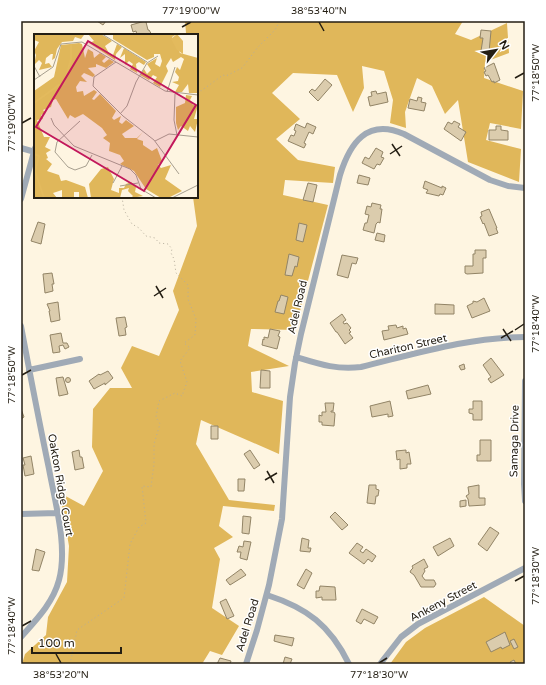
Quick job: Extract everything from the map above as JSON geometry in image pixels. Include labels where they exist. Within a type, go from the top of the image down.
[{"type":"street","name":"Adel Road","points":[[246,664],[267,595],[282,519],[290,396],[296,357],[340,175],[348,154],[355,142],[370,131],[383,129],[397,131],[484,177],[508,186],[525,188]]},
{"type":"street","points":[[21,148],[34,150]]},
{"type":"street","points":[[21,199],[34,154]]},
{"type":"street","name":"Oakton Ridge Court","points":[[21,326],[22,339],[57,513],[62,555],[60,579],[51,601],[21,637]]},
{"type":"street","name":"Chariton Street","points":[[296,357],[322,365],[350,368],[361,367],[463,343],[502,337],[525,337]]},
{"type":"street","points":[[29,370],[80,359]]},
{"type":"street","name":"Samaga Drive","points":[[525,381],[525,501]]},
{"type":"street","points":[[21,514],[57,513]]},
{"type":"street","name":"Ankeny Street","points":[[380,664],[397,642],[409,630],[525,568]]},
{"type":"street","points":[[267,595],[299,608],[321,624],[336,641],[349,664]]},
{"type":"path","points":[[198,90],[201,91],[223,75],[226,76],[242,68],[275,30],[280,21]]},
{"type":"path","points":[[71,663],[77,630],[124,598],[130,544],[139,527],[146,523],[142,486],[151,487],[154,464],[154,444],[160,424],[156,417],[159,401],[175,394],[182,396],[187,382],[180,361],[190,348],[184,343],[195,335],[196,319],[188,299],[188,285],[176,273],[174,259],[171,253],[172,249],[168,244],[159,243],[155,238],[146,236],[132,224],[124,210],[122,198]]},
{"type":"shaded area","points":[[185,21],[463,21],[455,34],[471,40],[507,23],[509,53],[485,62],[484,78],[523,91],[521,129],[490,123],[486,140],[521,149],[519,182],[468,162],[458,100],[445,114],[432,86],[417,78],[405,112],[406,128],[390,123],[393,100],[384,71],[362,66],[364,88],[353,112],[337,75],[293,73],[272,93],[300,119],[276,139],[298,160],[335,167],[333,183],[285,180],[283,195],[328,205],[295,330],[251,329],[248,346],[289,366],[251,372],[252,392],[283,401],[279,454],[201,420],[196,444],[229,500],[275,505],[274,511],[223,506],[219,526],[233,537],[214,548],[220,559],[212,608],[239,626],[222,655],[210,651],[202,664],[22,664],[25,654],[46,635],[48,617],[67,582],[69,546],[60,493],[84,506],[103,471],[92,447],[93,409],[110,388],[132,388],[121,368],[132,346],[159,356],[179,310],[173,291],[197,226],[193,198],[198,198],[198,34],[185,34]]},
{"type":"shaded area","points":[[484,597],[525,626],[525,664],[390,664],[406,642],[425,628]]},
{"type":"building","points":[[97,21],[106,21],[103,25]]},
{"type":"building","points":[[145,21],[148,30],[151,34],[137,34],[136,31],[133,32],[131,25]]},
{"type":"building","points":[[481,30],[491,31],[489,52],[481,51],[483,38],[480,38]]},
{"type":"building","points":[[494,63],[500,80],[494,83],[488,75],[486,76],[484,72],[486,71],[484,68]]},
{"type":"building","points":[[325,79],[332,85],[318,101],[309,92],[312,89],[315,91]]},
{"type":"building","points":[[376,91],[377,94],[386,92],[388,102],[370,106],[368,97],[372,96],[371,92]]},
{"type":"building","points":[[418,97],[422,98],[421,102],[426,103],[424,111],[408,108],[410,99],[417,101]]},
{"type":"building","points":[[454,121],[460,124],[458,127],[466,132],[461,141],[444,129],[448,122],[452,124]]},
{"type":"building","points":[[307,123],[316,127],[313,134],[309,132],[304,143],[306,144],[304,148],[288,141],[291,135],[294,136],[296,124],[305,128]]},
{"type":"building","points":[[496,126],[501,126],[501,130],[508,131],[508,140],[489,140],[489,130],[496,130]]},
{"type":"building","points":[[376,148],[383,152],[381,157],[384,158],[380,165],[377,164],[374,169],[362,163],[365,157],[369,159]]},
{"type":"building","points":[[359,175],[370,178],[368,185],[357,183]]},
{"type":"building","points":[[425,181],[442,188],[442,186],[446,188],[443,195],[440,194],[439,196],[426,193],[428,190],[423,188]]},
{"type":"building","points":[[308,183],[317,185],[313,202],[303,200]]},
{"type":"building","points":[[372,203],[381,205],[380,209],[382,209],[380,223],[378,222],[376,224],[374,233],[363,230],[369,215],[365,214],[367,206],[371,207]]},
{"type":"building","points":[[489,209],[498,233],[489,236],[480,217],[482,216],[481,212]]},
{"type":"building","points":[[38,222],[45,224],[41,244],[31,241]]},
{"type":"building","points":[[299,223],[307,225],[303,242],[296,240]]},
{"type":"building","points":[[377,233],[385,235],[384,242],[375,240]]},
{"type":"building","points":[[475,250],[486,250],[486,258],[483,258],[483,273],[467,274],[465,273],[465,266],[473,266],[473,254],[475,254]]},
{"type":"building","points":[[289,254],[299,257],[297,267],[295,266],[292,276],[285,275]]},
{"type":"building","points":[[342,255],[358,258],[356,264],[352,263],[348,278],[337,275]]},
{"type":"building","points":[[52,273],[54,284],[52,284],[53,291],[45,293],[43,274]]},
{"type":"building","points":[[281,295],[288,297],[284,314],[275,312]]},
{"type":"building","points":[[484,298],[490,311],[472,318],[467,306],[473,303],[473,301],[477,302]]},
{"type":"building","points":[[58,302],[60,320],[51,322],[50,311],[47,304]]},
{"type":"building","points":[[435,304],[454,305],[454,314],[435,314]]},
{"type":"building","points":[[342,314],[346,320],[343,322],[344,324],[347,323],[351,328],[349,330],[351,332],[349,333],[353,338],[345,344],[330,323]]},
{"type":"building","points":[[125,317],[127,327],[125,328],[126,335],[119,336],[116,318]]},
{"type":"building","points":[[396,325],[397,328],[403,326],[403,329],[406,328],[408,334],[384,340],[382,331],[389,330],[388,326]]},
{"type":"building","points":[[270,329],[280,331],[277,349],[262,345],[264,337],[268,338]]},
{"type":"building","points":[[61,333],[63,343],[67,343],[69,347],[65,349],[63,345],[59,346],[60,352],[53,353],[50,335]]},
{"type":"building","points":[[491,358],[504,375],[491,383],[488,379],[491,377],[483,365]]},
{"type":"building","points":[[464,364],[465,369],[461,370],[459,366]]},
{"type":"building","points":[[261,370],[270,371],[270,388],[260,388]]},
{"type":"building","points":[[108,371],[113,378],[105,385],[105,383],[94,389],[89,381],[99,374],[100,375]]},
{"type":"building","points":[[63,377],[68,394],[59,396],[56,378]]},
{"type":"building","points":[[68,377],[71,380],[68,383],[65,380]]},
{"type":"building","points":[[428,385],[431,394],[408,399],[406,391]]},
{"type":"building","points":[[390,401],[393,416],[388,417],[388,414],[372,417],[370,406]]},
{"type":"building","points":[[473,401],[482,401],[482,420],[473,420],[473,414],[469,413],[469,409],[473,409]]},
{"type":"building","points":[[325,403],[334,403],[333,411],[331,412],[334,412],[335,414],[334,426],[322,425],[322,422],[319,422],[319,415],[322,416],[322,412],[326,412]]},
{"type":"building","points":[[21,409],[24,417],[21,419]]},
{"type":"building","points":[[211,426],[218,426],[218,439],[211,439]]},
{"type":"building","points":[[480,440],[491,440],[491,461],[477,461],[477,455],[480,455]]},
{"type":"building","points":[[79,450],[84,468],[75,470],[72,452]]},
{"type":"building","points":[[250,450],[260,465],[254,469],[244,454]]},
{"type":"building","points":[[406,450],[406,453],[409,452],[411,464],[407,464],[407,468],[400,469],[400,459],[397,460],[396,451]]},
{"type":"building","points":[[31,456],[34,474],[25,476],[23,465],[25,465],[23,458]]},
{"type":"building","points":[[238,479],[245,479],[244,491],[238,491]]},
{"type":"building","points":[[369,485],[376,485],[376,489],[379,490],[378,496],[376,496],[375,504],[367,503]]},
{"type":"building","points":[[479,485],[479,498],[485,498],[485,505],[469,506],[466,496],[469,494],[468,487]]},
{"type":"building","points":[[466,500],[466,506],[460,507],[460,501]]},
{"type":"building","points":[[335,512],[348,525],[342,530],[330,517]]},
{"type":"building","points":[[243,516],[251,517],[249,534],[242,533]]},
{"type":"building","points":[[490,527],[499,533],[487,551],[478,544]]},
{"type":"building","points":[[302,538],[309,540],[308,548],[311,548],[310,552],[300,551]]},
{"type":"building","points":[[450,538],[454,546],[438,556],[433,547]]},
{"type":"building","points":[[244,541],[251,542],[247,560],[240,558],[241,552],[237,552],[239,546],[243,547]]},
{"type":"building","points":[[357,543],[363,547],[360,551],[363,553],[366,549],[376,556],[372,562],[368,559],[364,564],[349,553]]},
{"type":"building","points":[[36,549],[45,552],[39,571],[32,570]]},
{"type":"building","points":[[424,559],[428,567],[424,569],[425,571],[422,576],[425,580],[434,580],[436,584],[434,587],[421,587],[414,575],[410,572],[413,568],[412,566]]},
{"type":"building","points":[[241,569],[246,575],[230,585],[226,580]]},
{"type":"building","points":[[306,569],[312,573],[304,589],[297,585]]},
{"type":"building","points":[[320,586],[335,587],[336,600],[322,600],[322,597],[316,598],[316,591],[319,591]]},
{"type":"building","points":[[226,599],[234,616],[227,619],[220,602]]},
{"type":"building","points":[[362,609],[378,617],[374,624],[364,619],[361,624],[356,621]]},
{"type":"building","points":[[505,632],[510,645],[502,649],[501,647],[491,652],[486,642]]},
{"type":"building","points":[[275,635],[294,638],[292,646],[274,641]]},
{"type":"building","points":[[514,639],[518,647],[514,649],[510,641]]},
{"type":"building","points":[[285,657],[292,659],[290,664],[283,664]]},
{"type":"building","points":[[220,658],[231,661],[230,664],[217,664]]},
{"type":"building","points":[[514,660],[516,664],[511,664],[510,662]]}]
